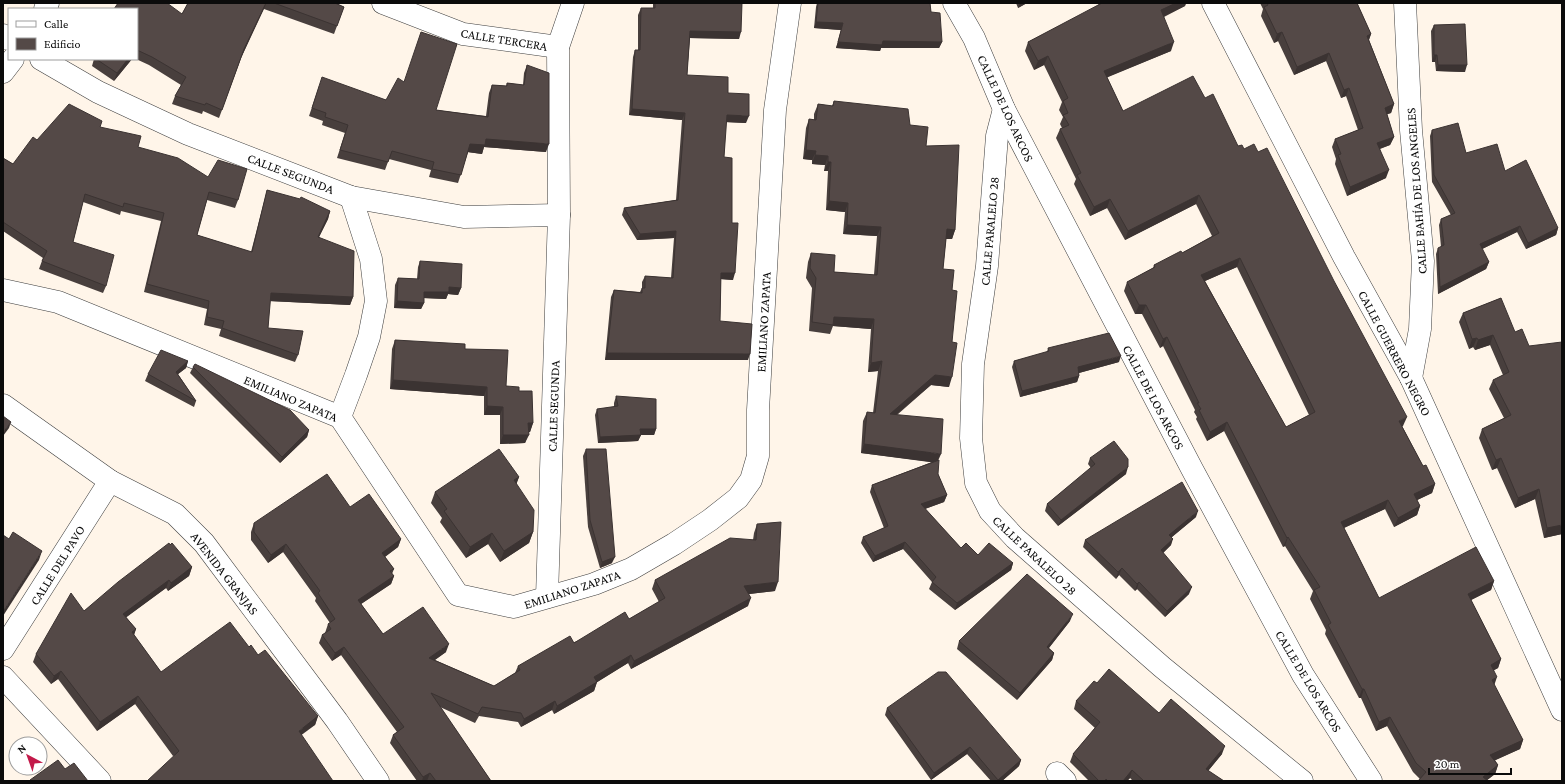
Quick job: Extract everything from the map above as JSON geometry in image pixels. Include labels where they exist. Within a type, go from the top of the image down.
[{"type":"street","name":"CALLE TERCERA","points":[[383,3],[463,34],[558,47]]},
{"type":"street","name":"CALLE SEGUNDA","points":[[547,597],[559,215],[558,47],[573,3]]},
{"type":"street","name":"EMILIANO ZAPATA","points":[[3,290],[58,302],[340,417],[458,595],[514,608],[594,584],[631,569],[674,544],[710,520],[738,498],[751,480],[758,456],[758,410],[775,110],[790,3]]},
{"type":"street","name":"CALLE DE LOS ARCOS","points":[[954,3],[974,38],[1004,109],[1188,462],[1303,675],[1371,781]]},
{"type":"street","name":"CALLE GUERRERO NEGRO","points":[[1213,3],[1344,257],[1411,378],[1562,710]]},
{"type":"street","name":"CALLE BAHÍA DE LOS ANGELES","points":[[1406,3],[1411,130],[1423,261],[1420,329],[1411,378]]},
{"type":"street","points":[[3,72],[12,60]]},
{"type":"street","name":"CALLE SEGUNDA","points":[[43,60],[98,92],[188,134],[351,197],[464,217],[559,215]]},
{"type":"street","name":"CALLE PARALELO 28","points":[[1004,109],[997,136],[987,266],[973,364],[971,438],[976,483],[990,511],[1015,538],[1086,602],[1162,667],[1302,781]]},
{"type":"street","points":[[340,417],[369,337],[376,302],[371,259],[351,197]]},
{"type":"street","name":"AVENIDA GRANJAS","points":[[3,405],[110,481],[175,514],[204,543],[337,721],[378,781]]},
{"type":"street","name":"CALLE DEL PAVO","points":[[3,649],[110,481]]},
{"type":"street","points":[[3,677],[100,781]]},
{"type":"building","points":[[118,3],[167,3],[182,14],[188,3],[266,3],[244,49],[222,110],[206,103],[205,105],[175,96],[186,77],[138,50],[138,8],[115,8]]},
{"type":"building","points":[[274,3],[335,3],[344,7],[337,26]]},
{"type":"building","points":[[655,3],[742,3],[741,32],[690,31],[687,75],[728,77],[728,93],[749,94],[749,116],[727,115],[724,157],[732,158],[732,223],[738,223],[735,273],[721,273],[720,321],[752,324],[750,354],[607,353],[614,290],[642,293],[642,288],[645,288],[645,276],[673,278],[676,231],[640,234],[624,208],[678,200],[685,113],[632,109],[635,50],[640,50],[641,8],[655,8]]},
{"type":"building","points":[[818,3],[930,3],[931,12],[940,13],[942,42],[883,41],[882,45],[838,42],[843,23],[816,22]]},
{"type":"building","points":[[1102,3],[1176,3],[1161,10],[1174,42],[1104,71],[1123,111],[1193,76],[1205,98],[1213,94],[1238,146],[1242,145],[1244,149],[1254,144],[1258,152],[1267,148],[1334,281],[1407,417],[1399,421],[1423,466],[1426,465],[1435,484],[1414,494],[1420,506],[1398,518],[1388,500],[1341,522],[1379,598],[1476,547],[1494,581],[1468,594],[1501,659],[1491,665],[1497,677],[1492,680],[1523,740],[1490,755],[1498,765],[1483,777],[1488,781],[1418,781],[1426,772],[1416,763],[1390,717],[1379,722],[1364,689],[1362,689],[1328,625],[1331,623],[1314,590],[1320,587],[1288,537],[1287,538],[1227,422],[1210,432],[1199,410],[1201,409],[1197,403],[1199,403],[1167,337],[1163,339],[1146,305],[1139,305],[1127,282],[1155,267],[1154,265],[1181,251],[1182,253],[1219,233],[1199,195],[1128,231],[1110,199],[1094,207],[1077,175],[1081,173],[1060,129],[1069,125],[1063,115],[1068,113],[1063,101],[1068,98],[1048,56],[1038,61],[1028,42]],"holes":[[[1240,258],[1315,412],[1286,427],[1201,275]]]},
{"type":"building","points":[[1267,3],[1357,3],[1371,34],[1367,36],[1394,104],[1385,108],[1394,137],[1377,143],[1389,170],[1350,187],[1338,155],[1341,154],[1335,139],[1363,128],[1349,88],[1344,90],[1329,53],[1297,67],[1282,32],[1277,34],[1264,7],[1268,5]]},
{"type":"building","points":[[1465,24],[1467,65],[1438,65],[1437,55],[1434,55],[1434,25]]},
{"type":"building","points":[[421,32],[457,44],[436,110],[488,117],[492,85],[507,86],[507,83],[524,85],[527,65],[549,73],[549,144],[486,139],[485,145],[470,144],[461,175],[432,169],[434,162],[392,151],[388,162],[340,150],[348,125],[325,117],[326,113],[312,108],[322,77],[386,100],[398,78],[404,82]]},
{"type":"building","points":[[98,60],[127,60],[117,73]]},
{"type":"building","points":[[834,101],[908,109],[910,125],[928,127],[926,146],[959,145],[955,230],[947,229],[943,269],[954,270],[952,290],[957,291],[952,342],[957,343],[952,377],[935,375],[890,414],[943,419],[941,454],[864,444],[867,412],[875,413],[882,361],[871,363],[874,319],[834,317],[833,325],[812,322],[816,278],[810,268],[811,253],[835,255],[834,272],[877,275],[881,227],[847,225],[848,203],[829,201],[831,162],[828,162],[828,156],[815,155],[816,151],[806,150],[809,119],[816,120],[818,104],[833,106]]},
{"type":"building","points":[[69,104],[102,121],[100,127],[141,136],[138,147],[178,158],[208,177],[218,160],[247,169],[238,200],[209,192],[197,235],[252,252],[267,190],[300,199],[301,197],[330,211],[318,237],[354,251],[353,297],[271,293],[268,328],[303,331],[298,355],[222,328],[224,321],[207,317],[209,301],[147,284],[164,213],[124,203],[123,207],[85,194],[73,242],[114,255],[106,286],[42,261],[47,251],[3,222],[3,158],[13,164],[33,137],[37,140]]},
{"type":"building","points":[[1458,123],[1466,153],[1497,144],[1505,171],[1526,160],[1558,228],[1528,243],[1520,226],[1480,244],[1489,262],[1440,287],[1438,248],[1444,245],[1441,219],[1455,213],[1434,175],[1432,130]]},
{"type":"building","points":[[420,261],[462,264],[461,288],[449,287],[449,292],[424,292],[424,303],[397,301],[398,278],[419,279]]},
{"type":"building","points":[[1501,298],[1515,332],[1522,329],[1529,346],[1562,342],[1562,525],[1547,528],[1539,489],[1518,498],[1501,458],[1496,460],[1482,429],[1511,415],[1493,380],[1509,372],[1493,335],[1478,340],[1477,338],[1472,339],[1463,313]]},
{"type":"building","points":[[1109,333],[1121,356],[1078,367],[1079,376],[1022,391],[1014,361],[1049,351],[1048,348]]},
{"type":"building","points":[[395,340],[465,344],[465,349],[508,350],[506,386],[519,387],[519,391],[532,391],[533,423],[528,423],[529,435],[503,435],[503,407],[487,406],[487,387],[393,380]]},
{"type":"building","points":[[161,350],[188,361],[176,372],[196,401],[148,374]]},
{"type":"building","points":[[195,364],[290,410],[309,430],[282,457],[193,367]]},
{"type":"building","points":[[616,396],[656,399],[656,429],[640,429],[641,435],[600,437],[597,409],[618,406]]},
{"type":"building","points":[[3,416],[11,422],[3,433]]},
{"type":"building","points":[[1114,441],[1128,459],[1128,467],[1061,520],[1047,504],[1095,464],[1090,458]]},
{"type":"building","points":[[499,449],[519,477],[514,480],[534,510],[533,532],[504,551],[492,533],[470,547],[444,511],[447,509],[435,492]]},
{"type":"building","points":[[586,449],[606,449],[615,557],[602,562],[590,520]]},
{"type":"building","points":[[939,460],[938,474],[947,495],[921,504],[961,548],[966,543],[978,555],[989,543],[1013,563],[957,603],[932,582],[936,577],[905,542],[875,556],[863,537],[888,526],[872,485]]},
{"type":"building","points":[[327,474],[350,507],[369,494],[401,539],[382,553],[394,569],[390,571],[394,576],[358,600],[383,634],[423,607],[449,644],[429,658],[494,686],[520,670],[518,666],[570,636],[574,643],[625,612],[629,619],[665,598],[655,580],[730,538],[756,540],[757,524],[781,522],[778,582],[744,586],[751,598],[634,661],[631,655],[594,677],[597,682],[557,706],[555,701],[524,719],[521,713],[482,707],[478,714],[431,693],[491,781],[436,781],[430,773],[423,777],[393,735],[404,727],[344,647],[335,653],[322,635],[331,629],[328,624],[335,619],[318,593],[320,591],[286,544],[271,555],[254,532],[254,523]]},
{"type":"building","points":[[1182,482],[1198,511],[1169,535],[1173,539],[1161,550],[1192,587],[1167,611],[1139,582],[1137,584],[1122,568],[1118,572],[1085,540]]},
{"type":"building","points":[[13,532],[42,551],[3,612],[3,535],[9,539]]},
{"type":"building","points":[[169,543],[170,545],[172,543],[192,567],[171,583],[169,580],[123,614],[136,629],[132,632],[161,672],[230,622],[249,647],[251,645],[258,655],[265,650],[318,716],[299,731],[333,781],[147,781],[179,751],[138,696],[100,722],[61,671],[54,676],[36,654],[71,593],[84,611],[118,582]]},
{"type":"building","points":[[1027,574],[1073,614],[1047,647],[1054,653],[1020,693],[959,641]]},
{"type":"building","points":[[1109,669],[1159,713],[1171,699],[1225,746],[1206,769],[1224,781],[1144,781],[1132,770],[1123,781],[1108,781],[1106,779],[1105,781],[1099,781],[1073,754],[1100,722],[1076,701],[1094,681],[1097,683]]},
{"type":"building","points":[[938,672],[946,672],[1021,760],[998,780],[970,747],[934,773],[887,708]]},
{"type":"building","points":[[58,760],[65,769],[74,763],[88,781],[30,780],[36,776],[48,776],[48,767]]}]
